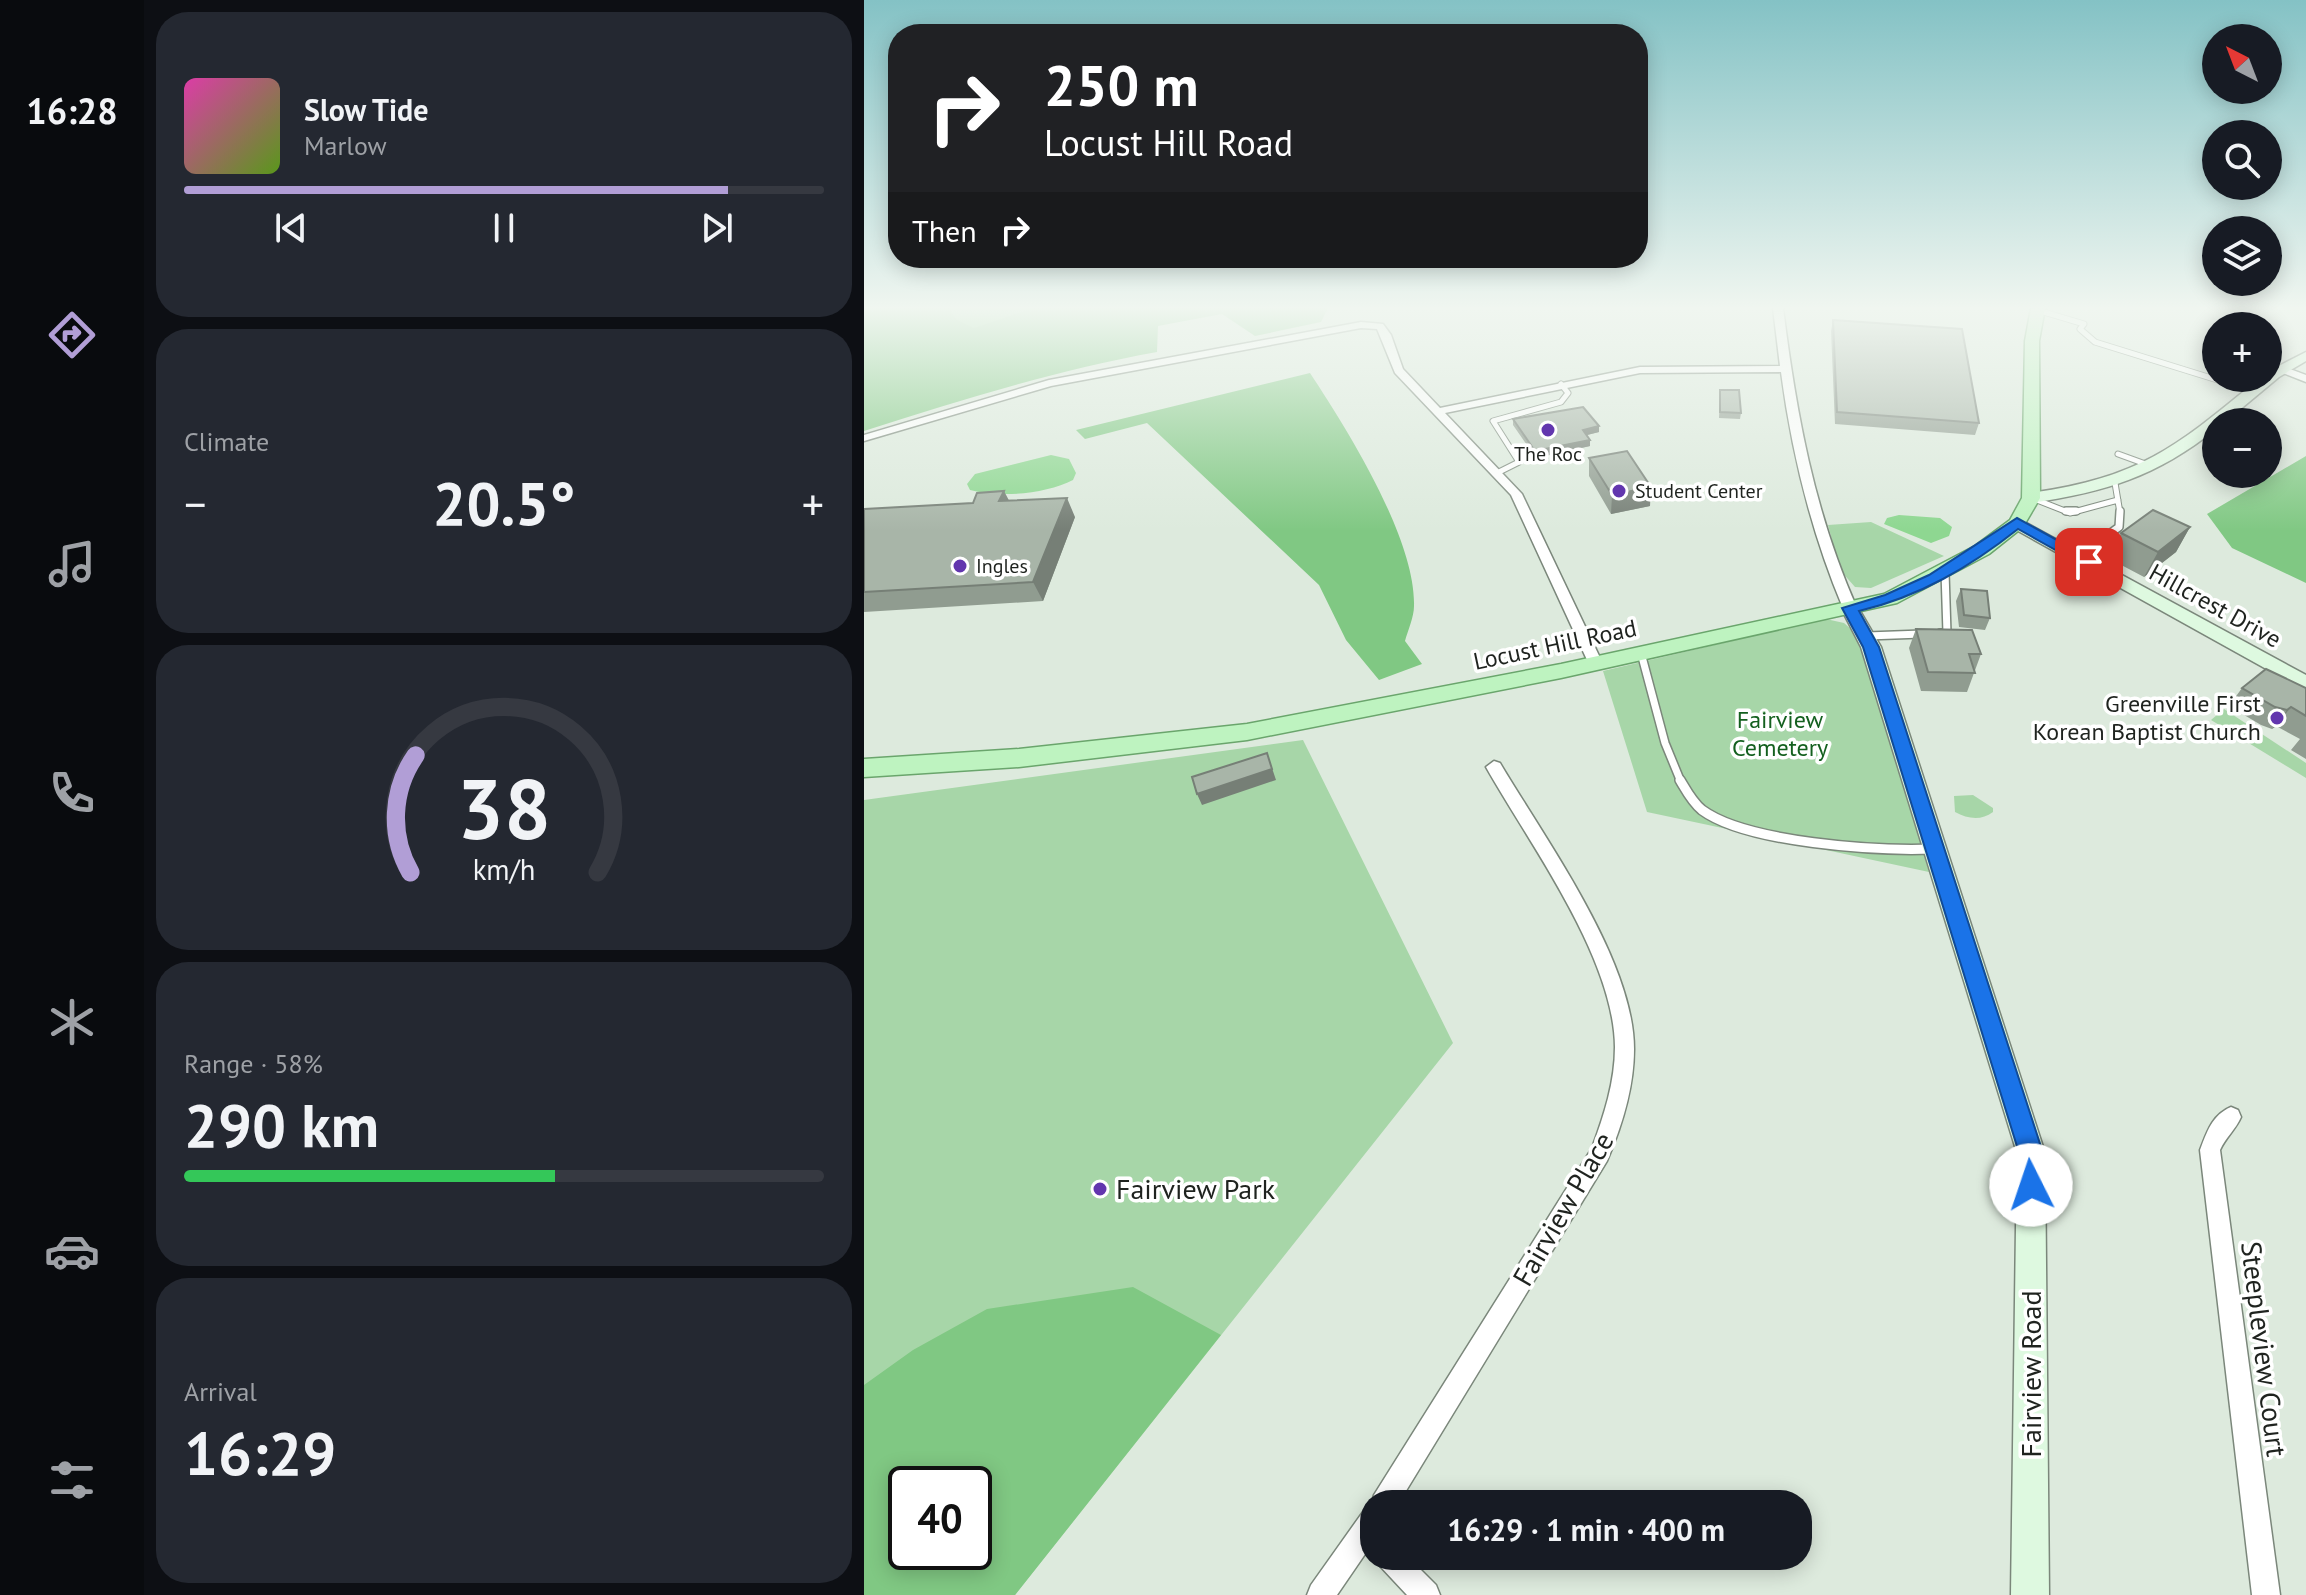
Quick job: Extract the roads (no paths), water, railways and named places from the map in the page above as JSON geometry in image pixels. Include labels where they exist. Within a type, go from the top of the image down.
[{"type":"main road","name":"Locust Hill Road","points":[[864,768],[1019,758],[1247,732],[1347,715],[1890,599],[1982,550],[2017,523],[2031,498],[2032,382]]},
{"type":"street","points":[[864,438],[1052,382]]},
{"type":"street","points":[[1412,382],[1497,473],[1524,510],[1595,662]]},
{"type":"street","points":[[1439,411],[1570,382]]},
{"type":"street","points":[[1788,382],[1808,489],[1834,576],[1850,608]]},
{"type":"street","points":[[2031,498],[2115,483],[2155,468],[2252,392]]},
{"type":"street","name":"Hillcrest Drive","points":[[2017,523],[2306,684]]},
{"type":"street","name":"Fairview Road","points":[[1850,608],[1867,636],[2031,1153],[2030,1595]]},
{"type":"street","name":"Fairview Place","points":[[1392,1490],[1600,1154],[1618,1104],[1623,1076],[1624,1028],[1612,974],[1599,946],[1494,767]]},
{"type":"street","name":"Steepleview Court","points":[[2231,1117],[2218,1130],[2210,1150],[2266,1595]]},
{"type":"street","points":[[1321,1595],[1360,1544]]},
{"type":"street","points":[[1402,1570],[1426,1595]]},
{"type":"lane","points":[[1497,473],[1519,462],[1493,421],[1561,402],[1568,393],[1561,384]]},
{"type":"lane","points":[[2118,454],[2155,468]]},
{"type":"lane","points":[[2079,556],[2119,527],[2115,483]]},
{"type":"lane","points":[[2031,498],[2070,513],[2118,500]]},
{"type":"lane","points":[[1867,636],[1947,633],[1945,572]]},
{"type":"lane","points":[[1641,653],[1676,772],[1702,811],[1723,821],[1794,837],[1873,848],[1934,849]]},
{"type":"place","name":"The Roc","points":[[1548,430]]},
{"type":"place","name":"Student Center","points":[[1619,491]]},
{"type":"place","name":"Ingles","points":[[960,566]]},
{"type":"place","name":"Greenville First Korean Baptist Church","points":[[2277,718]]},
{"type":"place","name":"Fairview Park","points":[[1100,1189]]},
{"type":"park label","name":"Fairview Cemetery","points":[[1780,734]]}]
